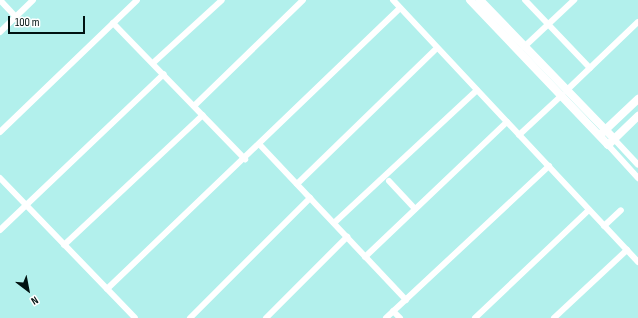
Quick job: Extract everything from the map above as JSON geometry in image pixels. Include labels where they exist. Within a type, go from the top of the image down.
[{"type":"main road","points":[[470,0],[611,142],[638,116]]},
{"type":"main road","points":[[480,0],[524,46],[564,93]]},
{"type":"main road","points":[[602,133],[638,99]]},
{"type":"street","points":[[0,0],[16,17]]},
{"type":"street","points":[[0,32],[33,0]]},
{"type":"street","points":[[0,132],[137,0]]},
{"type":"street","points":[[153,62],[222,0]]},
{"type":"street","points":[[194,106],[303,0]]},
{"type":"street","points":[[393,0],[638,262]]},
{"type":"street","points":[[525,0],[590,68]]},
{"type":"street","points":[[524,46],[574,0]]},
{"type":"street","points":[[107,289],[245,159],[400,8]]},
{"type":"street","points":[[519,135],[638,22]]},
{"type":"street","points":[[113,23],[153,62],[245,159]]},
{"type":"street","points":[[297,184],[437,48]]},
{"type":"street","points":[[0,230],[164,74]]},
{"type":"street","points":[[334,223],[477,90]]},
{"type":"street","points":[[64,245],[203,116]]},
{"type":"street","points":[[365,256],[507,122]]},
{"type":"street","points":[[611,142],[638,165]]},
{"type":"street","points":[[611,142],[638,178]]},
{"type":"street","points":[[260,144],[406,300]]},
{"type":"street","points":[[386,318],[548,166]]},
{"type":"street","points":[[0,178],[135,318]]},
{"type":"street","points":[[389,181],[415,209]]},
{"type":"street","points":[[190,318],[310,198]]},
{"type":"street","points":[[475,318],[589,210]]},
{"type":"street","points":[[604,226],[622,210]]},
{"type":"street","points":[[266,318],[347,237]]},
{"type":"street","points":[[554,318],[627,250]]},
{"type":"street","points":[[393,311],[400,318]]}]
